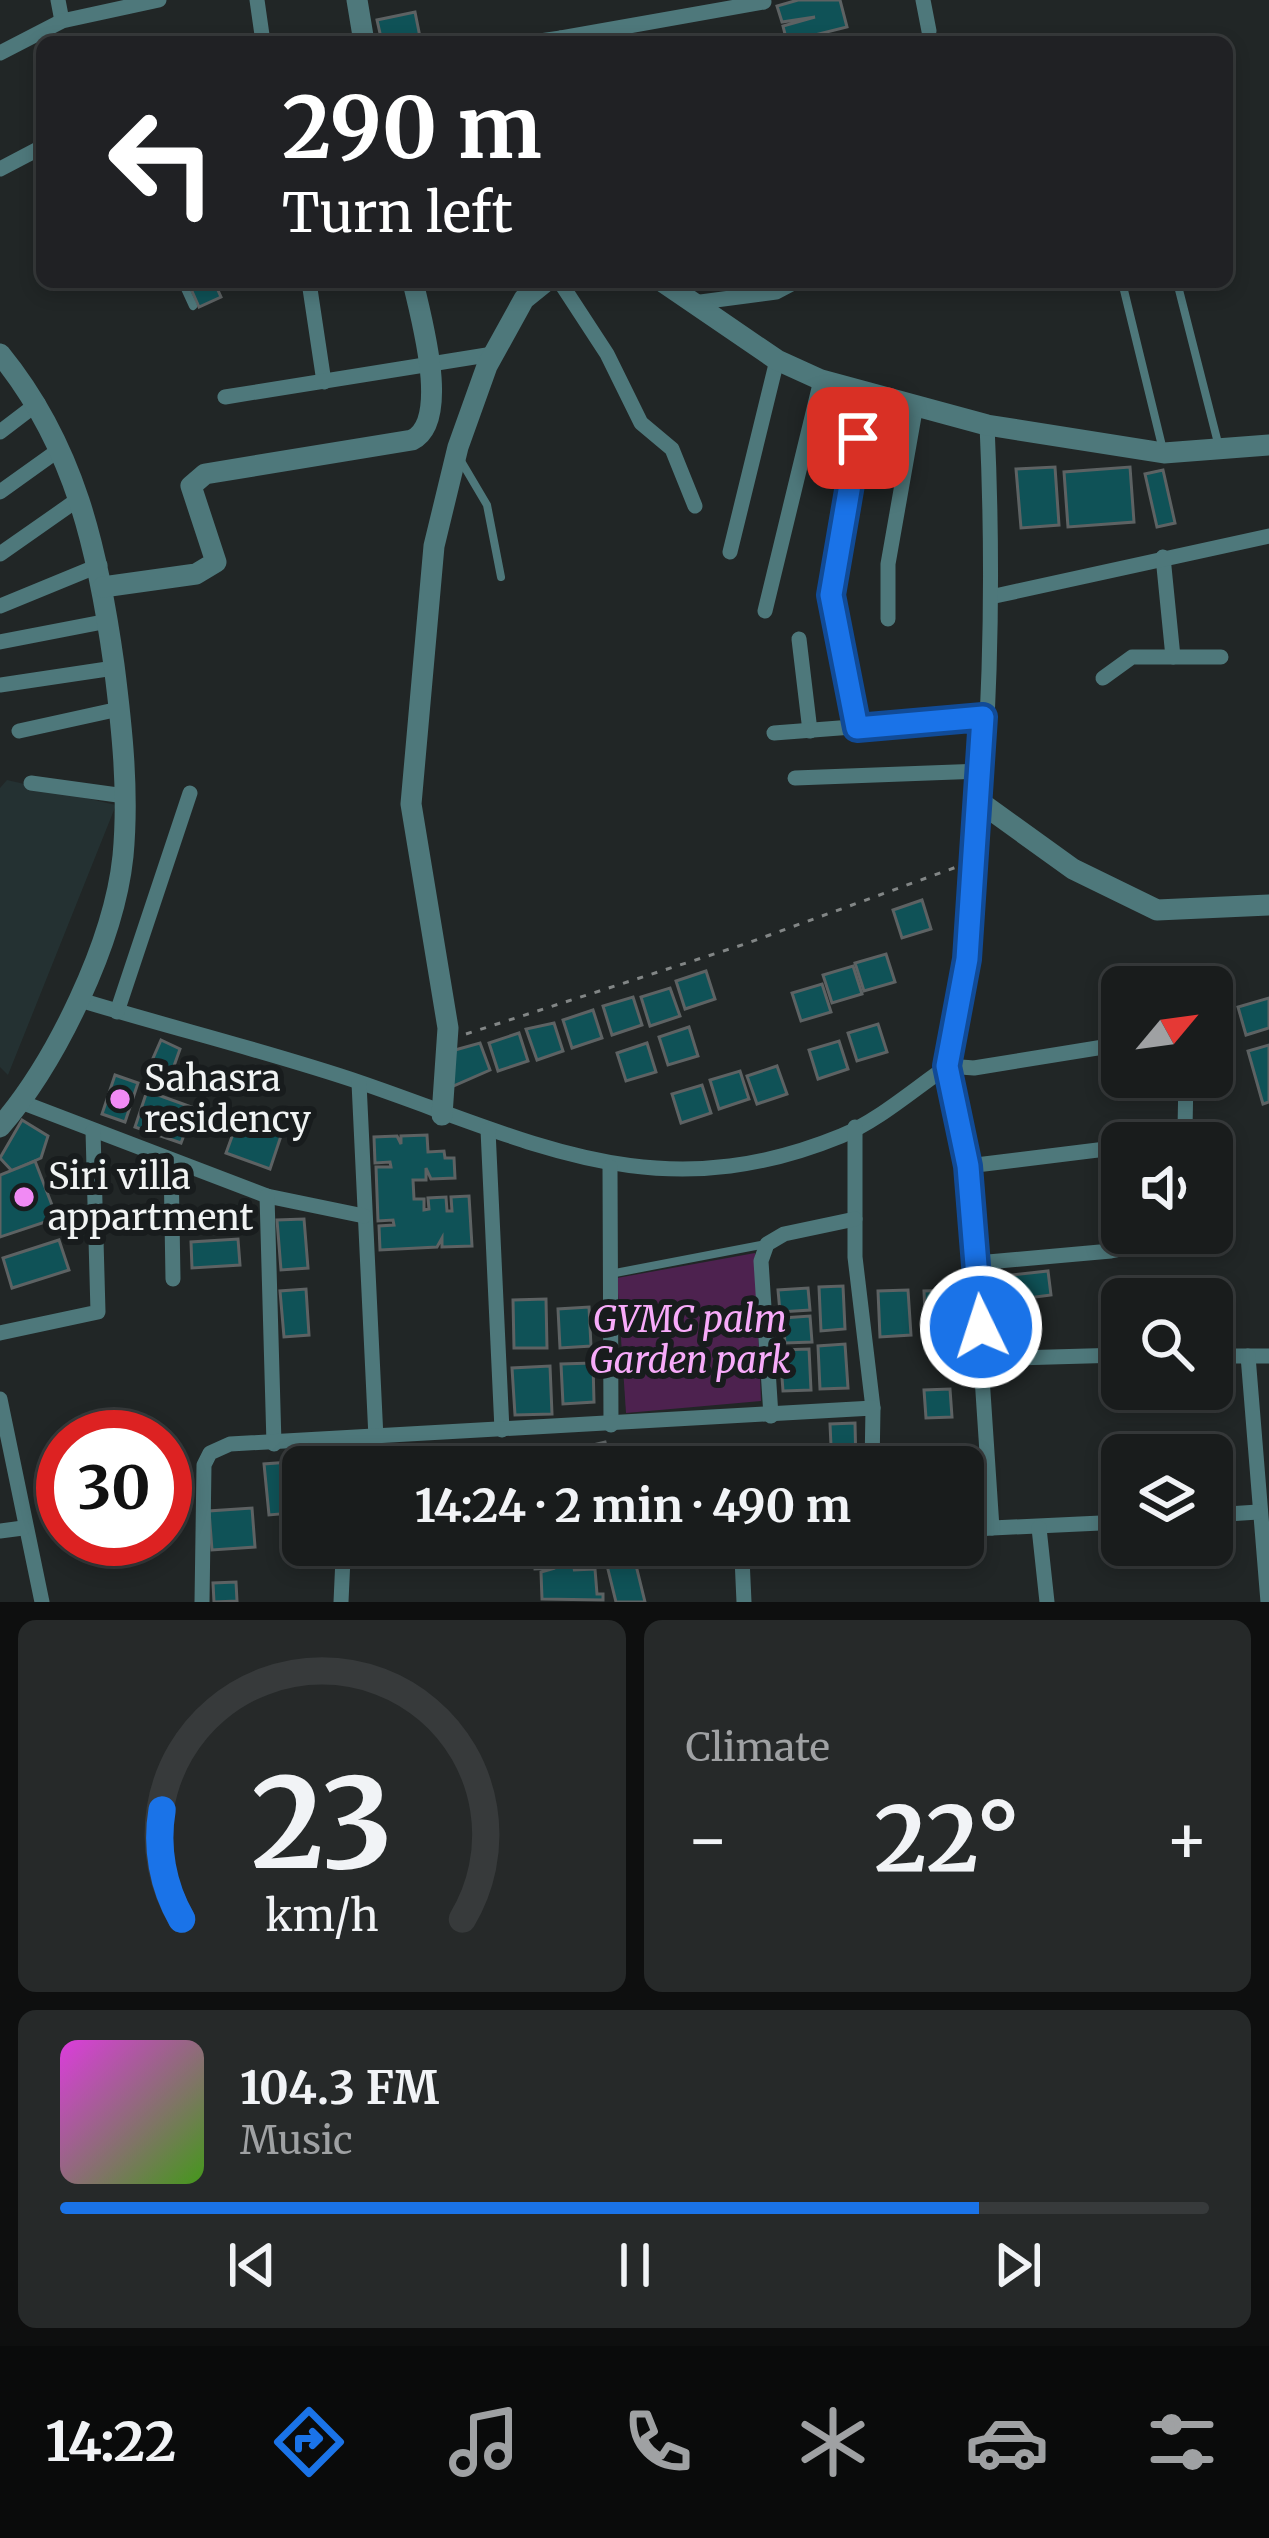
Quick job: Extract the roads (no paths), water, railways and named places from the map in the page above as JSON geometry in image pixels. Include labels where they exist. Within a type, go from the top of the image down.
[{"type":"street","points":[[58,0],[62,20]]},
{"type":"street","points":[[0,53],[62,20],[156,0]]},
{"type":"street","points":[[257,0],[262,36]]},
{"type":"street","points":[[357,0],[363,36]]},
{"type":"street","points":[[923,0],[929,31]]},
{"type":"street","points":[[582,36],[764,2]]},
{"type":"street","points":[[0,170],[36,150]]},
{"type":"street","points":[[310,288],[324,382]]},
{"type":"street","points":[[0,606],[102,576],[196,574],[216,562],[190,487],[205,474],[421,435],[433,418],[414,288]]},
{"type":"street","points":[[442,1115],[449,1039],[411,804],[434,546],[457,454],[493,354],[524,298],[537,288]]},
{"type":"street","points":[[564,288],[608,354],[641,423],[672,449],[695,506]]},
{"type":"street","points":[[671,288],[777,360],[820,380],[988,425],[1164,453],[1269,445]]},
{"type":"street","points":[[690,303],[784,288]]},
{"type":"street","points":[[225,397],[493,354]]},
{"type":"street","points":[[0,1127],[21,1102],[80,1000],[122,861],[125,796],[102,576],[80,498],[38,403],[1,357]]},
{"type":"street","points":[[730,552],[777,360]]},
{"type":"street","points":[[765,611],[820,380]]},
{"type":"street","points":[[857,728],[833,612],[831,577],[867,392]]},
{"type":"street","points":[[0,432],[38,403]]},
{"type":"street","points":[[887,619],[888,564],[916,405]]},
{"type":"street","points":[[988,425],[995,596],[967,959],[947,1066],[968,1166],[992,1528]]},
{"type":"street","points":[[0,492],[60,449]]},
{"type":"street","points":[[0,554],[80,498]]},
{"type":"street","points":[[995,596],[1269,536]]},
{"type":"street","points":[[1163,557],[1173,657]]},
{"type":"street","points":[[0,642],[108,621]]},
{"type":"street","points":[[799,638],[809,731]]},
{"type":"street","points":[[1103,678],[1132,657],[1221,658]]},
{"type":"street","points":[[0,685],[114,668]]},
{"type":"street","points":[[19,731],[119,709]]},
{"type":"street","points":[[774,733],[983,717]]},
{"type":"street","points":[[795,778],[982,771]]},
{"type":"street","points":[[31,783],[125,796]]},
{"type":"street","points":[[118,1012],[190,794]]},
{"type":"street","points":[[980,802],[1073,869],[1157,910],[1269,905]]},
{"type":"street","points":[[80,1000],[359,1082],[442,1115],[610,1167],[665,1170],[727,1165],[784,1153],[855,1127],[947,1066],[974,1068],[1101,1047]]},
{"type":"street","points":[[359,1082],[376,1438]]},
{"type":"street","points":[[21,1102],[267,1196],[364,1216]]},
{"type":"street","points":[[855,1127],[855,1219],[872,1446]]},
{"type":"street","points":[[488,1130],[502,1430]]},
{"type":"street","points":[[0,1333],[98,1312],[93,1131]]},
{"type":"street","points":[[968,1166],[1101,1150]]},
{"type":"street","points":[[170,1160],[173,1279]]},
{"type":"street","points":[[610,1167],[611,1425]]},
{"type":"street","points":[[267,1196],[274,1444]]},
{"type":"street","points":[[771,1416],[761,1261],[767,1244],[784,1234],[855,1219]]},
{"type":"street","points":[[976,1263],[1101,1252]]},
{"type":"street","points":[[984,1359],[1101,1356]]},
{"type":"street","points":[[1233,1356],[1269,1356]]},
{"type":"street","points":[[1248,1356],[1268,1602]]},
{"type":"street","points":[[0,1399],[23,1528],[42,1602]]},
{"type":"street","points":[[202,1602],[204,1465],[219,1448],[873,1408]]},
{"type":"street","points":[[1233,1514],[1258,1512]]},
{"type":"street","points":[[984,1529],[1101,1524]]},
{"type":"street","points":[[0,1531],[23,1528]]},
{"type":"street","points":[[1039,1528],[1047,1602]]},
{"type":"street","points":[[340,1602],[342,1566]]},
{"type":"street","points":[[742,1566],[744,1602]]},
{"type":"lane","points":[[185,288],[193,306]]},
{"type":"lane","points":[[1123,288],[1164,453]]},
{"type":"lane","points":[[1180,288],[1220,450]]},
{"type":"lane","points":[[457,454],[487,505],[500,577]]},
{"type":"lane","points":[[610,1274],[767,1244]]},
{"type":"place","name":"Sahasra residency","points":[[120,1099]]},
{"type":"place","name":"Siri villa appartment","points":[[24,1197]]},
{"type":"park label","name":"GVMC palm Garden park","points":[[690,1340]]}]
